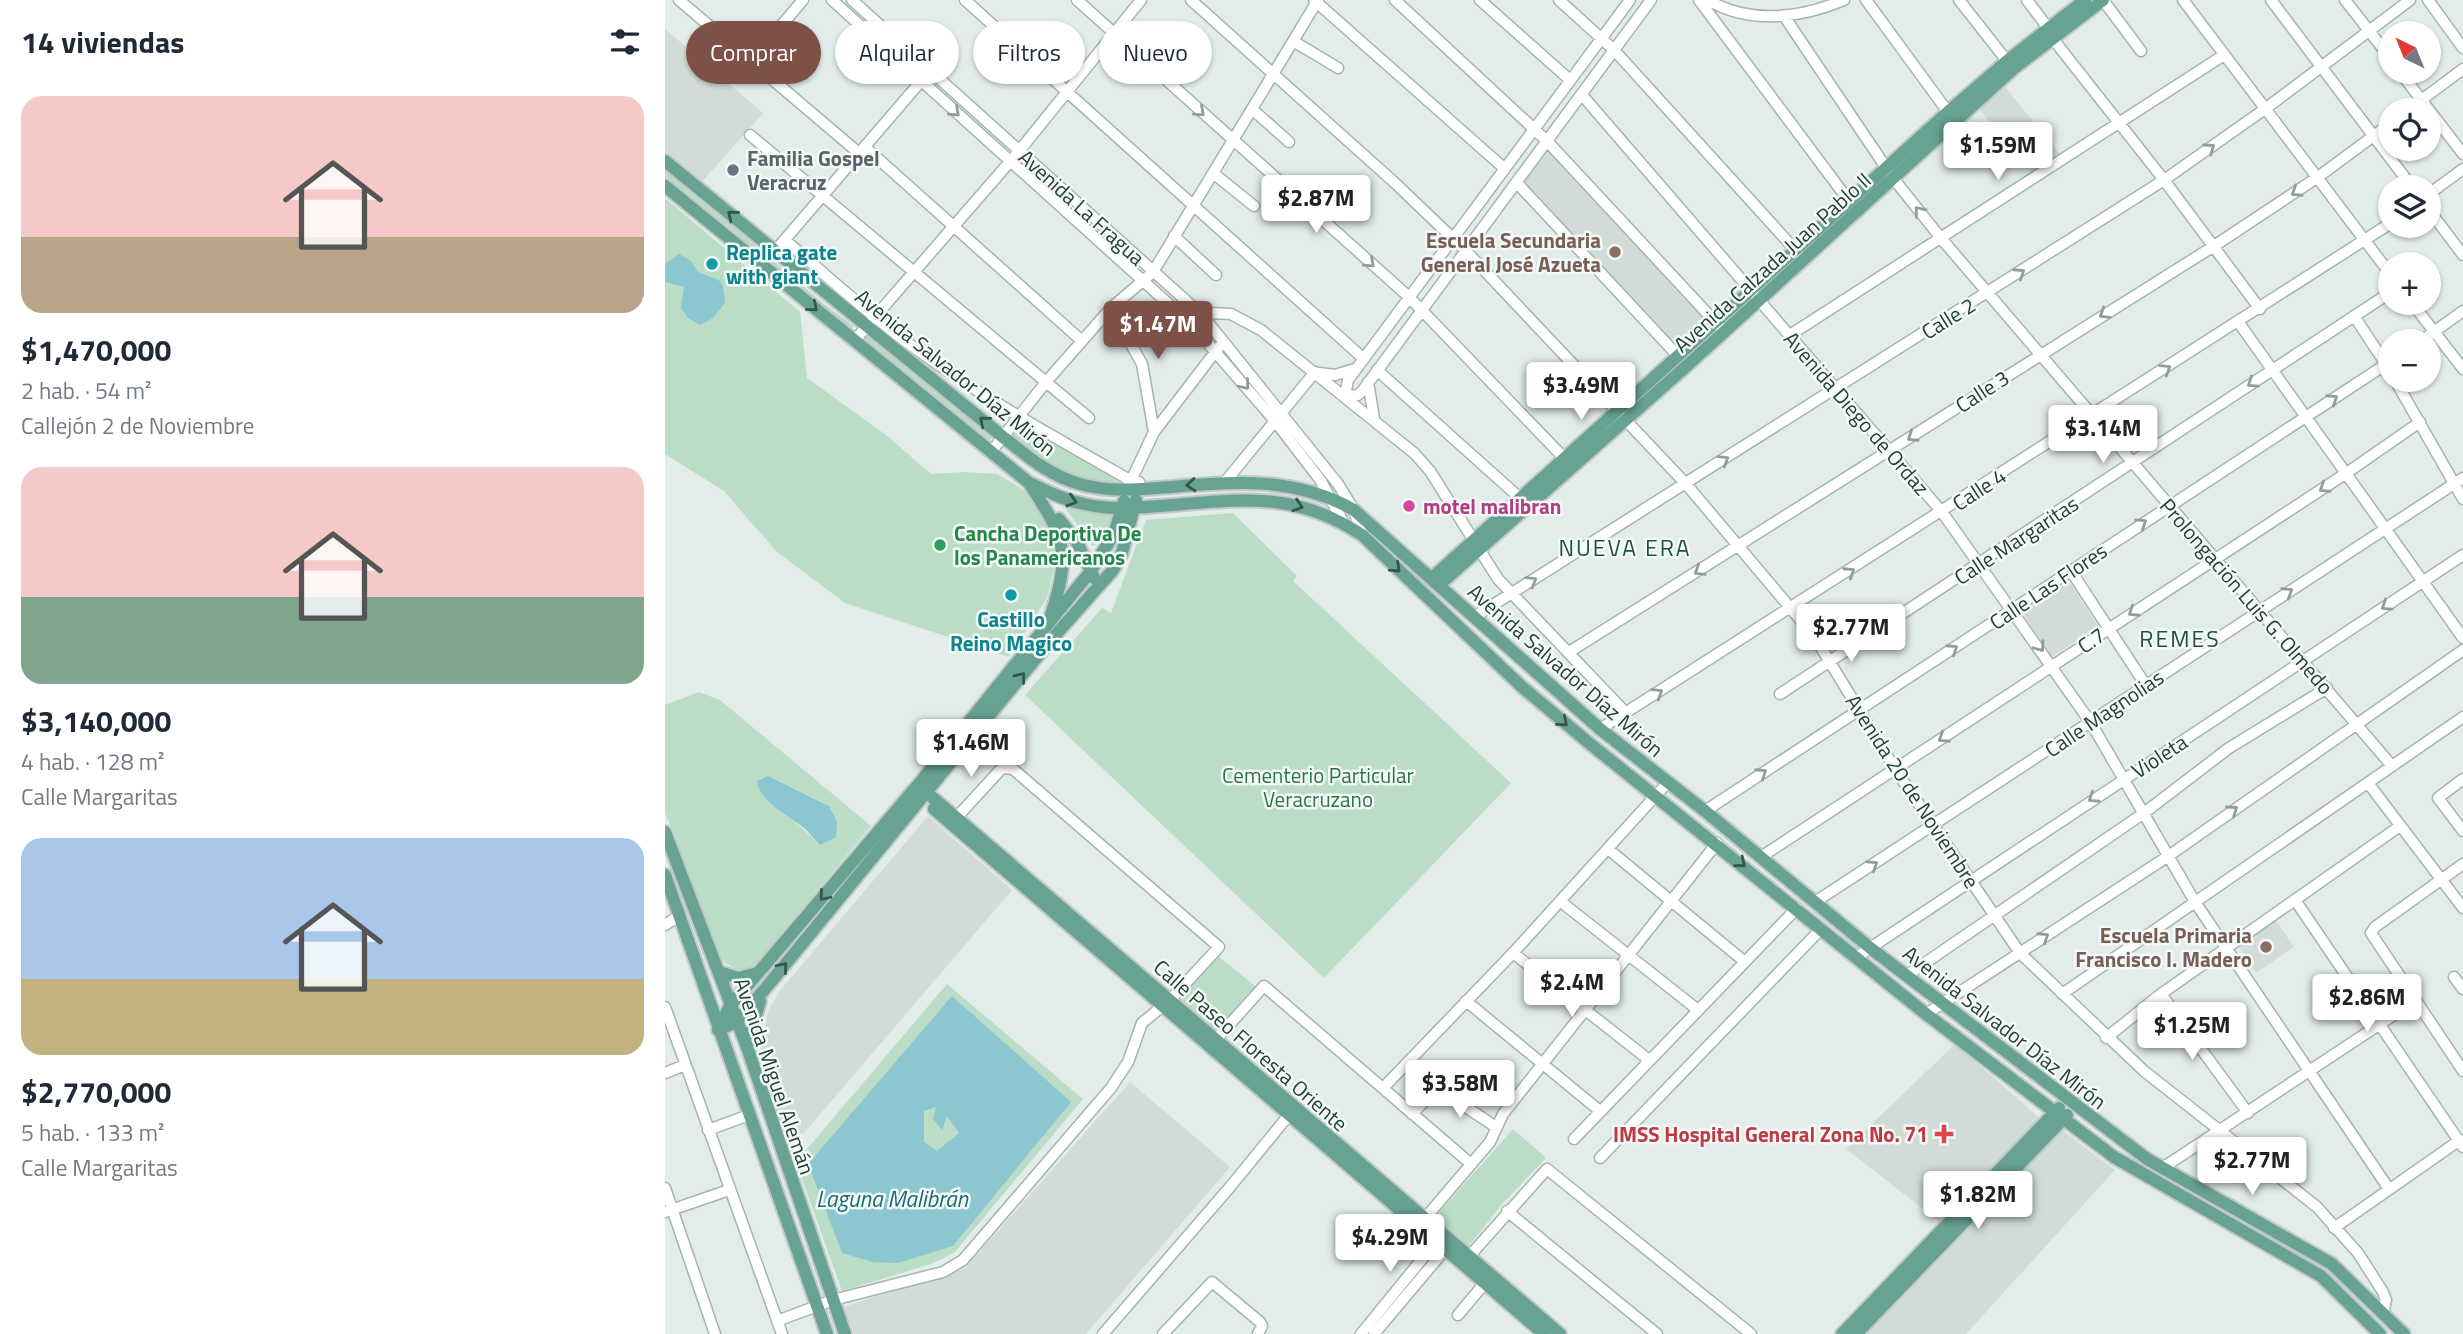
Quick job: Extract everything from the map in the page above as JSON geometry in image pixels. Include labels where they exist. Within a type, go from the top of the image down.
[{"type":"main road","name":"Avenida Calzada Juan Pablo II","points":[[1436,582],[1889,173],[2013,69],[2085,0]]},
{"type":"main road","name":"Avenida Calzada Juan Pablo II","points":[[1800,255],[1849,201],[1889,173],[1948,112],[2007,61],[2103,0]]},
{"type":"main road","name":"Avenida Salvador Díaz Mirón","points":[[665,160],[775,251],[871,321],[1003,437],[1062,478],[1100,489],[1134,483],[1268,482],[1331,497],[1354,510],[1600,729],[1705,811],[1869,947],[2071,1103],[2164,1167],[2332,1264],[2404,1334]]},
{"type":"main road","name":"Avenida Salvador Díaz Mirón","points":[[665,186],[1028,482],[1086,505],[1128,508],[1252,499],[1290,502],[1344,524],[1362,535],[1529,692],[1926,1014],[2058,1117],[2131,1168],[2321,1276],[2380,1334]]},
{"type":"main road","name":"Avenida Calzada Juan Pablo II","points":[[1476,546],[1521,499],[1565,459],[1622,415],[1678,356],[1720,326]]},
{"type":"main road","points":[[1028,482],[1054,522],[1063,548],[1061,586],[1049,622]]},
{"type":"main road","points":[[718,1030],[736,1022],[765,989],[860,874],[885,833],[1113,570],[1122,553],[1134,483]]},
{"type":"main road","points":[[1039,499],[1049,506],[1077,542],[1090,572],[1100,585]]},
{"type":"main road","points":[[920,791],[1090,572],[1128,508]]},
{"type":"main road","points":[[1529,692],[1535,686],[1556,698],[1564,697]]},
{"type":"main road","name":"Calle Paseo Floresta Oriente","points":[[920,791],[957,817],[1212,1044],[1465,1261],[1560,1334]]},
{"type":"main road","name":"Calle Paseo Floresta Oriente","points":[[920,791],[1166,1003]]},
{"type":"main road","name":"Avenida Miguel Alemán","points":[[665,832],[747,1047],[845,1334]]},
{"type":"main road","points":[[718,1030],[730,1006],[849,865],[885,833]]},
{"type":"main road","points":[[849,865],[860,874]]},
{"type":"main road","name":"Avenida Miguel Alemán","points":[[665,875],[827,1334]]},
{"type":"main road","points":[[719,972],[738,978],[758,973]]},
{"type":"main road","points":[[747,1047],[765,989]]},
{"type":"main road","points":[[1842,1334],[1958,1220],[2071,1103]]},
{"type":"main road","points":[[1856,1334],[1958,1220]]},
{"type":"main road","name":"Calle Paseo Floresta Oriente","points":[[1465,1261],[1485,1283],[1544,1334]]},
{"type":"street","points":[[679,0],[704,21]]},
{"type":"street","points":[[785,21],[803,0]]},
{"type":"street","name":"Avenida La Fragua","points":[[832,0],[856,21]]},
{"type":"street","name":"Avenida La Fragua","points":[[852,0],[1202,315],[1279,417],[1331,497],[1344,524]]},
{"type":"street","points":[[965,0],[1361,363]]},
{"type":"street","points":[[1077,0],[1100,21]]},
{"type":"street","points":[[1124,21],[1141,0]]},
{"type":"street","name":"Avenida 20 de Noviembre","points":[[1191,0],[1395,183],[1466,251],[1686,484],[1793,609],[1832,662],[1895,769],[2020,953],[2144,1072],[2290,1183],[2358,1253],[2383,1292],[2386,1300],[2383,1313]]},
{"type":"street","points":[[1395,0],[1548,141],[1720,326]]},
{"type":"street","points":[[1480,0],[1570,80]]},
{"type":"street","points":[[1559,0],[1614,50],[1800,255]]},
{"type":"street","points":[[1346,396],[1345,385],[1630,0]]},
{"type":"street","points":[[1346,396],[1358,395],[1651,0]]},
{"type":"street","points":[[1699,0],[1849,201]]},
{"type":"street","points":[[1709,0],[1726,11],[1754,16],[1784,16],[1820,10],[1845,0]]},
{"type":"street","points":[[1866,0],[1948,112]]},
{"type":"street","points":[[1959,0],[2007,61]]},
{"type":"street","points":[[2027,0],[2050,34],[2260,309]]},
{"type":"street","points":[[2103,0],[2141,51]]},
{"type":"street","points":[[2183,0],[2378,258]]},
{"type":"street","points":[[2271,0],[2403,175]]},
{"type":"street","points":[[2345,0],[2378,42]]},
{"type":"street","name":"Calle 2","points":[[1474,617],[2164,180],[2265,109],[2410,0]]},
{"type":"street","points":[[2428,0],[2463,48]]},
{"type":"street","points":[[991,453],[1046,382],[1111,307],[1153,272],[1317,1],[1505,169]]},
{"type":"street","name":"Prolongación Luis G. Olmedo","points":[[1784,16],[1889,173],[1940,237],[2392,766]]},
{"type":"street","points":[[1293,41],[1338,68]]},
{"type":"street","points":[[854,341],[1010,162],[1099,52]]},
{"type":"street","points":[[1790,335],[2224,55]]},
{"type":"street","points":[[2424,98],[2463,69]]},
{"type":"street","points":[[780,84],[954,226],[1082,341]]},
{"type":"street","points":[[775,251],[919,84]]},
{"type":"street","name":"Avenida La Fragua","points":[[926,84],[1192,325],[1338,484],[1354,510],[1362,535]]},
{"type":"street","points":[[1170,84],[1409,297],[1565,459]]},
{"type":"street","name":"Avenida Diego de Ordaz","points":[[1582,95],[1943,512],[2054,666],[2125,778],[2167,857],[2195,902],[2389,1189]]},
{"type":"street","points":[[1252,109],[1289,142]]},
{"type":"street","points":[[2441,126],[2463,154]]},
{"type":"street","name":"Calle 3","points":[[1569,652],[2214,246],[2318,177],[2378,132]]},
{"type":"street","points":[[750,135],[1089,418]]},
{"type":"street","points":[[2441,185],[2463,169]]},
{"type":"street","points":[[1213,173],[1254,206]]},
{"type":"street","points":[[1517,183],[1678,356]]},
{"type":"street","points":[[2441,226],[2463,255]]},
{"type":"street","name":"Calle 4","points":[[1600,729],[1793,609],[2378,232]]},
{"type":"street","points":[[1174,236],[1216,275]]},
{"type":"street","name":"Avenida Salvador Díaz Mirón","points":[[785,240],[871,321],[1018,417],[1134,483]]},
{"type":"street","name":"Calle Margaritas","points":[[1780,694],[2378,300]]},
{"type":"street","points":[[1111,307],[1142,364],[1154,432]]},
{"type":"street","points":[[2439,329],[2463,311]]},
{"type":"street","points":[[1192,325],[1202,315],[1231,314],[1261,330],[1414,453],[1430,471],[1476,546],[1512,594],[1626,713]]},
{"type":"street","points":[[2422,315],[2433,329]]},
{"type":"street","points":[[2354,316],[2378,350]]},
{"type":"street","points":[[2239,323],[2461,631]]},
{"type":"street","points":[[2441,340],[2463,369]]},
{"type":"street","points":[[1134,483],[1154,432],[1224,341]]},
{"type":"street","points":[[1315,372],[1347,373],[1361,363]]},
{"type":"street","points":[[1377,370],[1521,499]]},
{"type":"street","points":[[1225,482],[1315,372]]},
{"type":"street","name":"Calle Las Flores","points":[[1705,811],[2168,506],[2378,373]]},
{"type":"street","points":[[1368,382],[1376,422]]},
{"type":"street","points":[[2402,392],[2463,499]]},
{"type":"street","name":"C.7","points":[[1761,857],[2420,422]]},
{"type":"street","name":"Calle Magnolias","points":[[1815,902],[2463,478]]},
{"type":"street","name":"Violeta","points":[[1855,958],[2463,555]]},
{"type":"street","points":[[2071,571],[2145,684]]},
{"type":"street","points":[[1926,1014],[2167,857],[2463,650]]},
{"type":"street","points":[[1906,976],[2145,815],[2229,748],[2327,688]]},
{"type":"street","points":[[2062,994],[2463,717]]},
{"type":"street","points":[[777,1321],[816,1305],[943,1272],[963,1260],[1111,1088],[1128,1062],[1142,1023],[1166,1003],[1219,947],[1013,769],[1005,767],[957,817]]},
{"type":"street","points":[[2463,779],[2438,798],[2463,831]]},
{"type":"street","points":[[1383,1088],[1513,953],[1668,782]]},
{"type":"street","points":[[2368,783],[2463,908]]},
{"type":"street","points":[[2106,1038],[2161,994],[2400,826]]},
{"type":"street","points":[[1421,1223],[1490,1142],[1496,1127],[1542,1063],[1717,843]]},
{"type":"street","points":[[1608,849],[1745,962]]},
{"type":"street","points":[[2463,864],[2375,927],[2371,933],[2463,1071]]},
{"type":"street","points":[[2295,900],[2461,1142],[2334,1228]]},
{"type":"street","points":[[1560,901],[1698,1010]]},
{"type":"street","points":[[1574,1139],[1797,908]]},
{"type":"street","points":[[665,926],[679,916]]},
{"type":"street","points":[[1600,1158],[1821,929]]},
{"type":"street","points":[[1513,953],[1649,1060]]},
{"type":"street","points":[[2454,977],[2463,989]]},
{"type":"street","points":[[1212,1044],[1264,986],[1471,1164]]},
{"type":"street","points":[[2161,994],[2248,1113]]},
{"type":"street","points":[[1466,1001],[1601,1111]]},
{"type":"street","points":[[2164,1167],[2415,1001]]},
{"type":"street","points":[[665,1007],[670,1035],[685,1065],[782,1334]]},
{"type":"street","points":[[665,1073],[685,1065]]},
{"type":"street","points":[[1412,1114],[1437,1088],[1496,1127]]},
{"type":"street","points":[[1103,1334],[1291,1112]]},
{"type":"street","points":[[708,1130],[749,1115]]},
{"type":"street","points":[[1465,1261],[1547,1169],[1751,1334]]},
{"type":"street","points":[[665,1188],[669,1211],[715,1334]]},
{"type":"street","points":[[669,1211],[729,1191]]},
{"type":"street","points":[[1507,1211],[1657,1334]]},
{"type":"street","points":[[1362,1333],[1444,1242]]},
{"type":"street","points":[[1374,1334],[1383,1329],[1444,1242]]},
{"type":"street","points":[[1163,1334],[1212,1282],[1260,1330]]},
{"type":"street","points":[[1458,1315],[1485,1283]]},
{"type":"street","points":[[1381,1311],[1383,1329]]},
{"type":"shaded area","points":[[665,29],[686,47],[686,84],[729,84],[763,113],[701,183],[665,153]]},
{"type":"shaded area","points":[[2004,86],[2060,154],[2032,172],[1979,109]]},
{"type":"shaded area","name":"Escuela Secundaria General José Azueta","points":[[1546,149],[1708,323],[1678,350],[1522,182]]},
{"type":"shaded area","points":[[2069,581],[2098,626],[2052,657],[2022,612]]},
{"type":"shaded area","points":[[928,816],[1012,890],[804,1133],[793,1135],[782,1131],[763,1071],[761,1048],[768,1012],[778,993]]},
{"type":"shaded area","name":"Escuela Primaria Francisco I. Madero","points":[[2276,921],[2294,947],[2256,973],[2238,946]]},
{"type":"shaded area","name":"IMSS Hospital General Zona No. 71","points":[[1955,1044],[2041,1119],[1940,1222],[1846,1149]]},
{"type":"shaded area","points":[[1130,1082],[1230,1167],[1086,1334],[854,1334],[843,1307],[965,1268]]},
{"type":"shaded area","points":[[2059,1128],[2115,1170],[1966,1334],[1864,1334]]},
{"type":"green space","points":[[665,168],[825,305],[854,326],[850,331],[665,183]]},
{"type":"green space","points":[[665,198],[800,312],[807,378],[886,435],[931,474],[997,474],[1037,498],[1055,531],[1056,559],[1047,598],[1009,657],[845,603],[776,551],[724,491],[665,454]]},
{"type":"green space","points":[[867,335],[992,437],[988,443],[863,341]]},
{"type":"green space","points":[[1019,422],[1118,476],[1116,485],[1083,480],[1046,464],[1010,434]]},
{"type":"green space","points":[[1064,506],[1111,516],[1107,539],[1092,546]]},
{"type":"green space","name":"Cementerio Particular Veracruzano","points":[[1233,513],[1297,576],[1293,581],[1511,783],[1324,978],[1025,695],[1102,608],[1111,613],[1146,520]]},
{"type":"green space","points":[[699,692],[720,700],[871,826],[757,963],[747,969],[734,968],[721,958],[665,812],[665,705]],"holes":[[[768,776],[826,804],[818,844],[760,790],[760,779]]]},
{"type":"green space","points":[[1218,956],[1256,987],[1215,1031],[1178,1001]]},
{"type":"green space","name":"Laguna Malibrán","points":[[947,984],[1083,1099],[954,1253],[931,1264],[842,1291],[796,1162]]},
{"type":"green space","points":[[1513,1129],[1546,1158],[1503,1203],[1467,1248],[1434,1218]]},
{"type":"water","points":[[679,254],[691,261],[698,272],[722,284],[725,303],[713,318],[700,325],[688,318],[681,308],[684,287],[665,282],[665,264]]},
{"type":"water","points":[[768,776],[829,806],[837,822],[836,837],[820,845],[804,828],[769,802],[759,789],[757,781]]},
{"type":"water","name":"Laguna Malibrán","points":[[952,996],[1071,1102],[953,1246],[898,1263],[873,1262],[842,1253],[808,1164]],"holes":[[[936,1107],[933,1119],[942,1130],[947,1116],[959,1133],[937,1151],[924,1142],[924,1111]]]},
{"type":"place","name":"Familia Gospel Veracruz","points":[[733,170]]},
{"type":"place","name":"Escuela Secundaria General José Azueta","points":[[1615,252]]},
{"type":"place","name":"Replica gate with giant","points":[[712,264]]},
{"type":"place","name":"motel malibran","points":[[1409,506]]},
{"type":"place","name":"Cancha Deportiva De los Panamericanos","points":[[940,545]]},
{"type":"place","name":"Castillo Reino Magico","points":[[1011,595]]},
{"type":"place","name":"Escuela Primaria Francisco I. Madero","points":[[2266,947]]},
{"type":"place","name":"IMSS Hospital General Zona No. 71","points":[[1944,1134]]},
{"type":"district","name":"NUEVA ERA","points":[[1625,547]]},
{"type":"district","name":"REMES","points":[[2180,638]]}]
